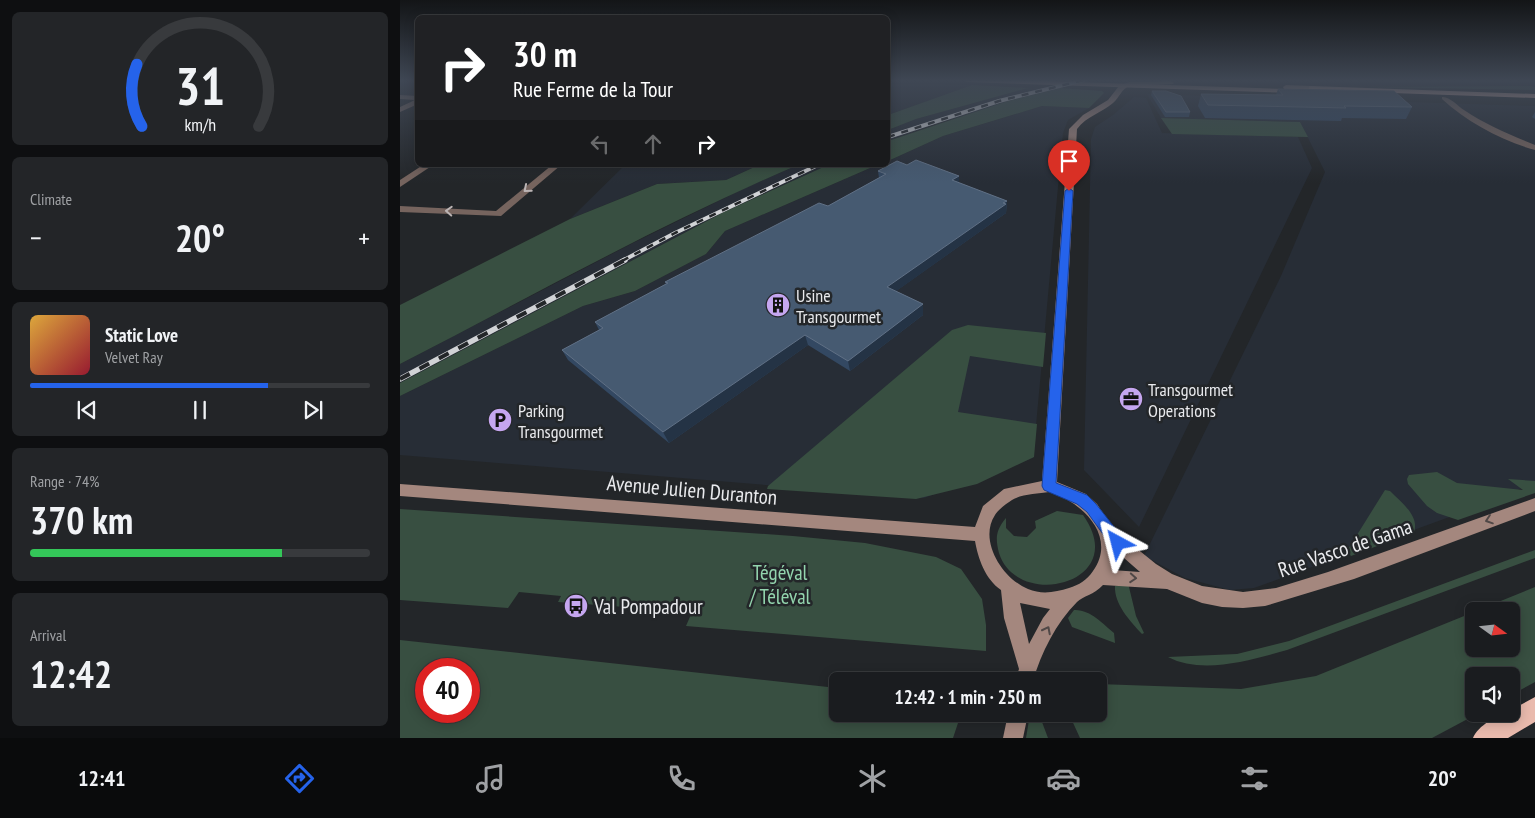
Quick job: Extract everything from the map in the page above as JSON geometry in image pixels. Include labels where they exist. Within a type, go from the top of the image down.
[{"type":"highway","points":[[1485,738],[1535,709]]},
{"type":"street","points":[[1049,486],[1073,129],[1082,118],[1089,114]]},
{"type":"street","points":[[1467,114],[1535,148]]},
{"type":"street","points":[[400,184],[426,167]]},
{"type":"street","points":[[400,209],[498,214],[555,167]]},
{"type":"street","points":[[1027,672],[1049,625],[1072,597],[1087,589],[1099,577],[1108,560],[1109,550],[1106,530],[1100,518],[1082,500],[1049,486],[1027,487],[1002,497],[990,510],[981,534],[987,563],[993,572],[1009,588],[1040,600],[1072,597]]},
{"type":"street","name":"Avenue Julien Duranton","points":[[400,490],[981,534]]},
{"type":"street","name":"Rue Vasco de Gama","points":[[1106,530],[1130,555],[1166,581],[1198,593],[1224,598],[1263,598],[1375,564],[1444,536],[1535,504]]},
{"type":"street","name":"Rue Vasco de Gama","points":[[1099,577],[1166,581]]},
{"type":"street","points":[[1009,588],[1013,618],[1026,672]]},
{"type":"street","points":[[1013,738],[1016,722]]},
{"type":"shaded area","points":[[932,114],[968,114],[890,140],[890,129]]},
{"type":"shaded area","points":[[1015,114],[1078,114],[1068,120],[1063,133],[1033,458],[924,498],[400,455],[400,396],[583,306],[635,291],[706,254],[725,231],[872,167],[890,167],[890,160],[943,136]]},
{"type":"shaded area","points":[[1154,114],[1162,133],[1298,137],[1312,168],[1139,527],[1084,470],[1091,139],[1095,127],[1113,115]]},
{"type":"shaded area","points":[[1159,114],[1535,114],[1535,483],[1455,515],[1254,588],[1230,590],[1185,578],[1144,556],[1281,276],[1325,172],[1300,122],[1161,118]]},
{"type":"shaded area","points":[[623,167],[755,167],[726,180],[657,184],[570,219]]},
{"type":"shaded area","points":[[793,167],[824,167],[724,212],[400,383],[400,364],[631,244],[747,187]]},
{"type":"green space","points":[[890,114],[932,114],[890,129]]},
{"type":"green space","points":[[968,114],[1014,114],[943,136],[890,160],[890,140]]},
{"type":"green space","points":[[1161,118],[1300,122],[1308,137],[1172,134]]},
{"type":"green space","points":[[755,167],[793,167],[747,187],[647,236],[400,364],[400,305],[570,219],[657,184],[726,180]]},
{"type":"green space","points":[[824,167],[872,167],[725,231],[706,254],[635,291],[583,306],[400,396],[400,383],[724,212]]},
{"type":"green space","points":[[968,325],[1046,333],[1043,367],[970,356],[958,412],[1037,424],[1034,457],[977,484],[916,499],[767,489],[768,486],[952,330]]},
{"type":"green space","points":[[1437,472],[1457,483],[1523,490],[1508,479],[1535,481],[1535,493],[1458,520],[1437,513],[1427,506],[1408,484],[1407,479],[1409,475]]},
{"type":"green space","points":[[1385,490],[1390,491],[1408,509],[1414,520],[1414,532],[1351,556],[1347,551]]},
{"type":"green space","name":"Tégéval / Téléval","points":[[400,509],[793,536],[865,543],[936,557],[961,569],[982,599],[986,625],[986,651],[686,626],[692,612],[558,602],[561,596],[519,592],[508,608],[400,600]]},
{"type":"green space","points":[[1057,511],[1083,515],[1094,539],[1093,558],[1083,573],[1066,582],[1046,585],[1027,581],[1010,571],[999,553],[997,543],[998,530],[1006,518],[1006,528],[1014,536],[1027,537],[1036,528],[1035,521]]},
{"type":"green space","points":[[1535,550],[1535,558],[1287,650],[1243,661],[1211,665],[1196,665],[1168,657],[1237,654],[1289,641]]},
{"type":"green space","points":[[1128,583],[1136,616],[1144,633],[1142,634],[1120,606],[1115,593],[1115,586]]},
{"type":"green space","points":[[1535,587],[1535,682],[1520,690],[1520,667],[1465,667],[1465,720],[1432,738],[1080,738],[1073,722],[1107,722],[1107,684],[1241,689],[1316,676],[1465,616],[1465,658],[1520,658],[1520,602],[1498,602]]},
{"type":"green space","points":[[1074,610],[1091,614],[1101,622],[1114,633],[1115,643],[1072,627],[1068,618]]},
{"type":"green space","points":[[400,640],[829,687],[829,722],[958,722],[953,738],[400,738]]},
{"type":"green space","points":[[1029,722],[1042,722],[1048,738],[1026,738]]},
{"type":"building","name":"Usine Transgourmet","points":[[916,160],[959,176],[952,180],[1007,201],[1003,203],[1006,204],[887,287],[923,304],[848,361],[805,335],[663,432],[562,350],[603,328],[595,322],[668,283],[665,282],[819,203],[828,206],[886,174],[878,171],[890,167],[890,165],[897,161],[907,165]]},
{"type":"railway","points":[[890,136],[958,114]]},
{"type":"railway","points":[[622,261],[675,233],[814,167]]},
{"type":"railway","points":[[400,379],[625,260]]},
{"type":"place","name":"Usine Transgourmet","points":[[778,305]]},
{"type":"place","name":"Transgourmet Operations","points":[[1131,399]]},
{"type":"place","name":"Parking Transgourmet","points":[[500,420]]},
{"type":"place","name":"Val Pompadour","points":[[576,606]]},
{"type":"route","points":[[1069,191],[1049,486],[1070,493],[1092,508],[1106,530],[1118,543]]}]
